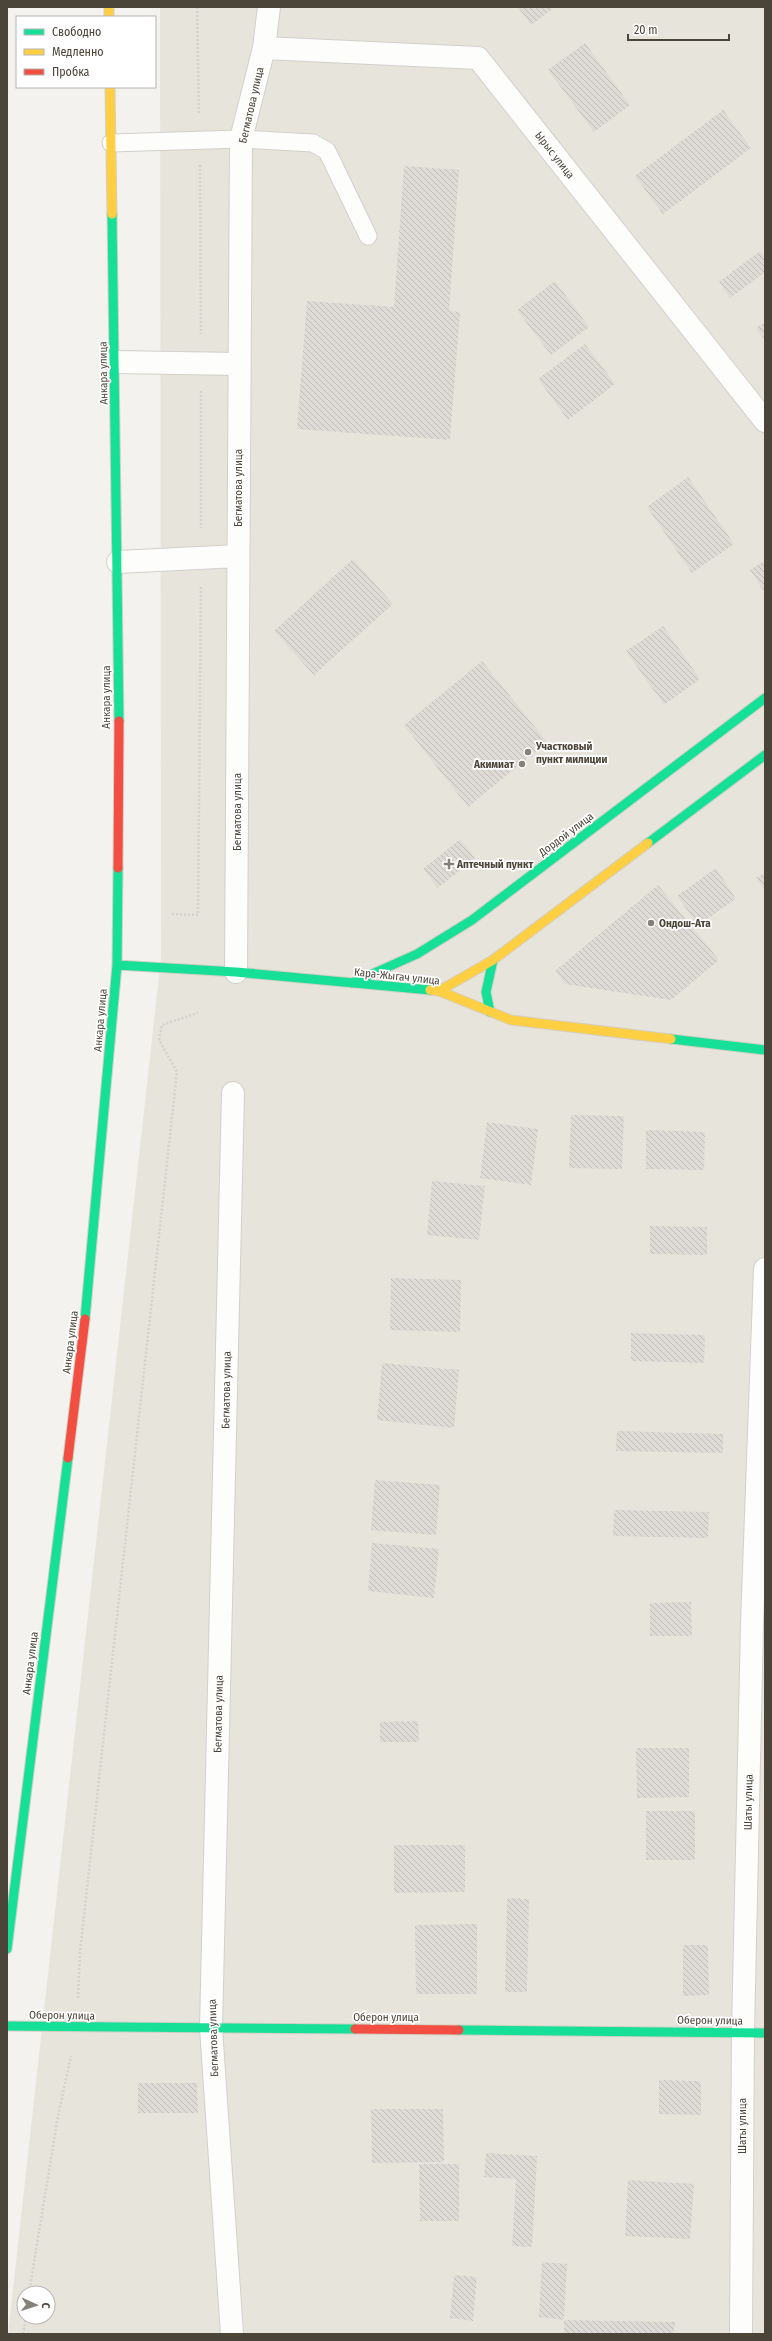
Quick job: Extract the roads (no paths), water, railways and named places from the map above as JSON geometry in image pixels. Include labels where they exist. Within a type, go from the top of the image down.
[{"type":"street","name":"Бегматова улица","points":[[236,972],[238,364],[241,139],[264,48],[269,7]]},
{"type":"street","name":"Ырыс улица","points":[[264,48],[478,58],[765,421]]},
{"type":"street","name":"Анкара улица","points":[[7,1949],[86,1310],[117,965],[119,800],[118,562],[110,88]]},
{"type":"street","points":[[115,362],[201,365],[238,364]]},
{"type":"street","points":[[118,562],[238,556]]},
{"type":"street","name":"Дордой улица","points":[[351,983],[417,954],[472,920],[765,698]]},
{"type":"street","points":[[439,991],[493,960],[765,755]]},
{"type":"street","points":[[490,1012],[486,992],[493,960]]},
{"type":"street","name":"Кара-Жыгач улица","points":[[117,965],[236,972],[439,991],[511,1020],[765,1050]]},
{"type":"street","name":"Бегматова улица","points":[[232,2334],[211,2028],[233,1093]]},
{"type":"street","name":"Шаты улица","points":[[741,2334],[743,2032],[758,1624],[765,1269]]},
{"type":"street","name":"Оберон улица","points":[[7,2026],[77,2028],[765,2033]]},
{"type":"lane","points":[[111,143],[241,139],[313,143],[327,151],[368,236]]},
{"type":"place","name":"Участковый пункт милиции","points":[[528,752]]},
{"type":"place","name":"Акимиат","points":[[522,764]]},
{"type":"place","name":"Аптечный пункт","points":[[449,864]]},
{"type":"place","name":"Ондош-Ата","points":[[651,923]]}]
